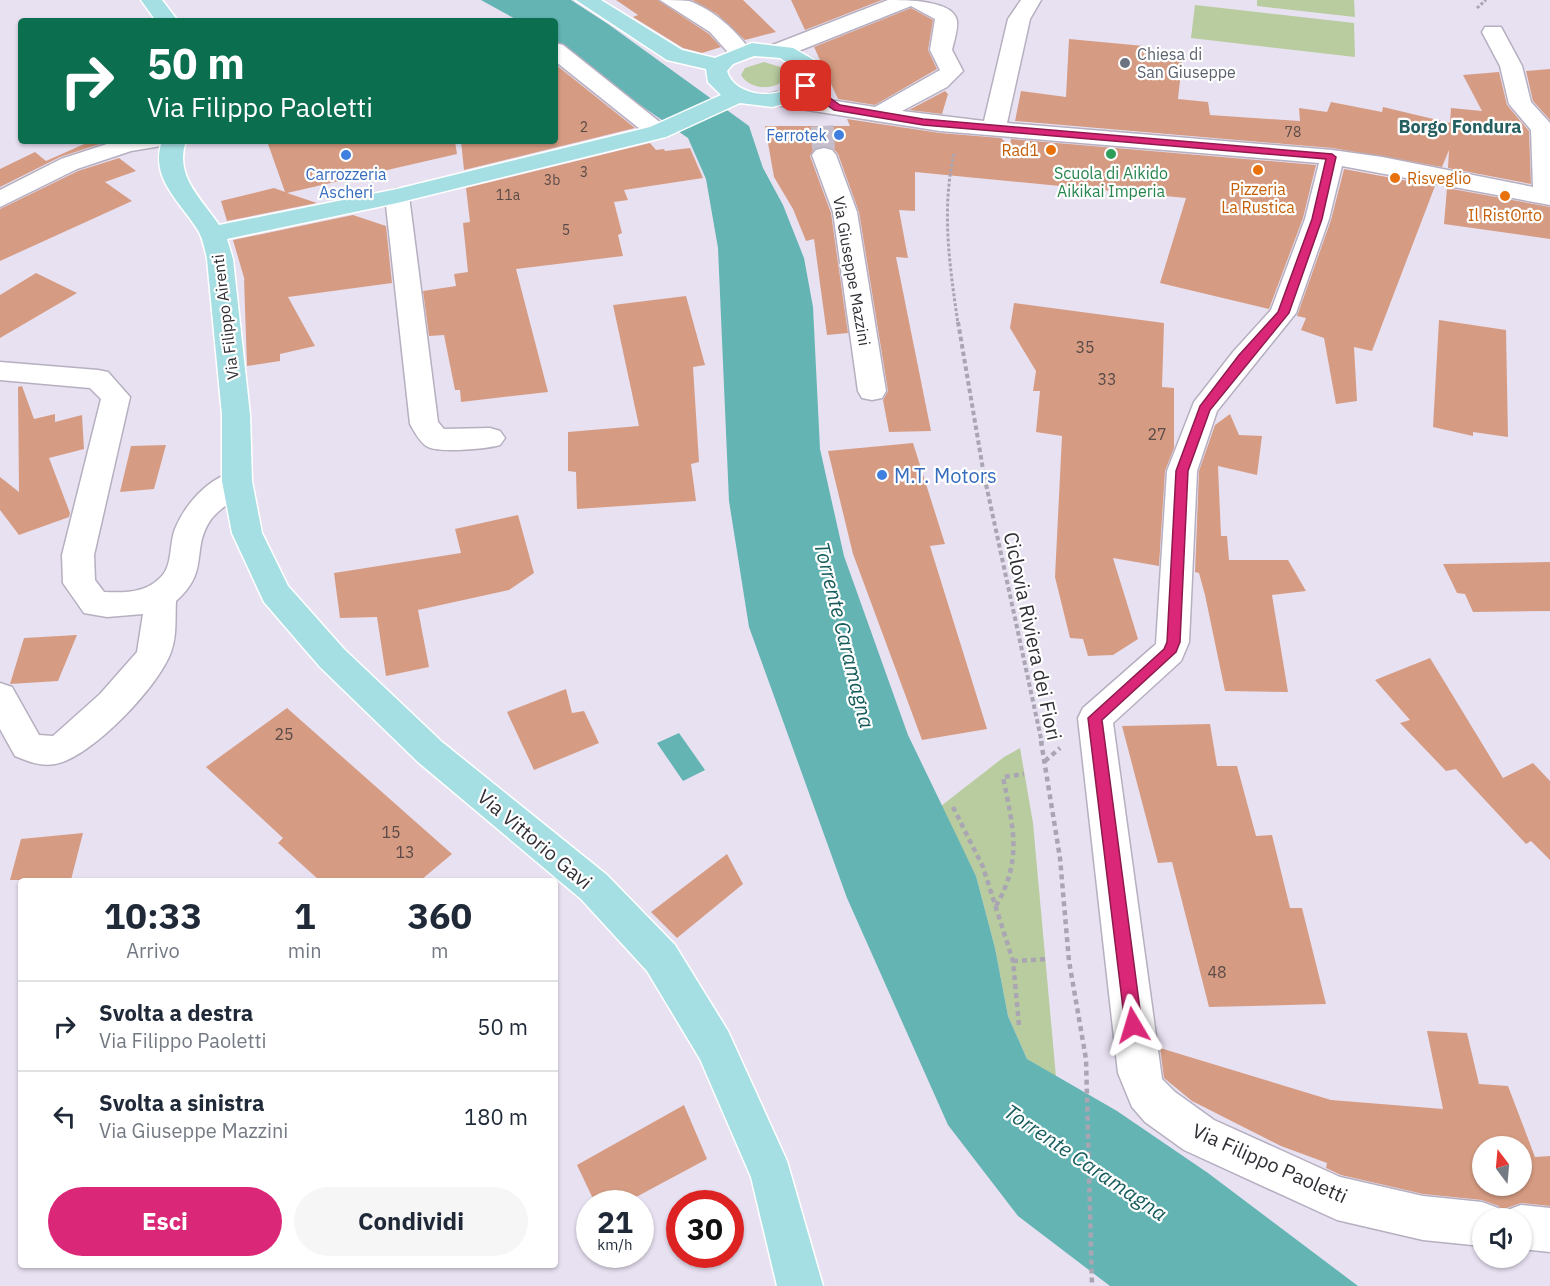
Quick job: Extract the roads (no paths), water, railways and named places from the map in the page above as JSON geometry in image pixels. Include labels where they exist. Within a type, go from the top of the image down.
[{"type":"main road","points":[[151,0],[165,18]]},
{"type":"main road","points":[[586,0],[675,55],[719,65],[741,53],[778,51],[790,54],[807,76],[789,96],[777,99],[731,99],[717,82],[716,74],[719,65]]},
{"type":"main road","name":"Via Filippo Airenti","points":[[247,533],[237,481],[236,415],[220,259],[213,234],[398,196],[658,132],[731,99]]},
{"type":"main road","points":[[172,144],[168,151],[173,177],[213,234]]},
{"type":"main road","name":"Via Vittorio Gavi","points":[[247,533],[275,593],[332,658],[430,752],[594,887],[661,958],[714,1045],[772,1176],[800,1286]]},
{"type":"street","points":[[670,0],[697,13],[726,32],[741,53]]},
{"type":"street","points":[[778,51],[821,35],[870,6],[908,0]]},
{"type":"street","points":[[878,115],[939,82],[952,70],[941,50],[947,23],[945,16],[915,0]]},
{"type":"street","points":[[994,128],[1018,19],[1031,0]]},
{"type":"street","points":[[777,99],[961,126],[1332,157],[1382,164],[1548,197],[1543,129],[1520,104],[1511,66],[1493,33]]},
{"type":"street","points":[[821,35],[807,76],[837,108]]},
{"type":"street","points":[[558,52],[658,132]]},
{"type":"street","points":[[822,126],[826,115],[837,108]]},
{"type":"street","points":[[0,200],[69,164],[134,144]]},
{"type":"street","name":"Via Giuseppe Mazzini","points":[[824,155],[827,170],[838,190],[845,212],[872,391]]},
{"type":"street","name":"Via Filippo Paoletti","points":[[1332,157],[1317,219],[1283,313],[1243,358],[1204,409],[1182,471],[1173,642],[1170,652],[1095,718],[1139,1073],[1147,1093],[1160,1107],[1199,1135],[1337,1198],[1423,1218],[1472,1223]]},
{"type":"street","points":[[398,196],[424,424],[436,439],[490,438]]},
{"type":"street","points":[[0,371],[98,379],[116,397],[78,555],[79,583],[95,604],[121,607],[160,598],[181,575],[191,527],[206,503],[237,481]]},
{"type":"street","points":[[0,697],[27,746],[44,752],[63,748],[93,724],[154,655],[159,628],[160,598]]},
{"type":"street","points":[[1532,1228],[1550,1230]]},
{"type":"water","name":"Torrente Caramagna","points":[[481,0],[571,0],[749,126],[763,168],[783,205],[804,258],[813,307],[820,449],[844,556],[908,735],[976,876],[995,948],[1008,1016],[1027,1059],[1117,1111],[1208,1173],[1358,1286],[1110,1286],[1018,1216],[948,1125],[847,898],[749,627],[729,501],[718,248],[706,179],[688,138],[558,48],[558,18],[514,18]]},
{"type":"water","points":[[679,733],[705,770],[683,781],[657,743]]},
{"type":"tunnel","points":[[822,126],[824,155]]},
{"type":"place","name":"Chiesa di San Giuseppe","points":[[1125,63]]},
{"type":"place","name":"Ferrotek","points":[[839,135]]},
{"type":"place","name":"Rad1","points":[[1051,150]]},
{"type":"place","name":"Scuola di Aikido Aikikai Imperia","points":[[1111,154]]},
{"type":"place","name":"Carrozzeria Ascheri","points":[[346,155]]},
{"type":"place","name":"Pizzeria La Rustica","points":[[1258,170]]},
{"type":"place","name":"Risveglio","points":[[1395,178]]},
{"type":"place","name":"Il RistOrto","points":[[1505,196]]},
{"type":"place","name":"M.T. Motors","points":[[882,475]]},
{"type":"district","name":"Borgo Fondura","points":[[1460,126]]}]
